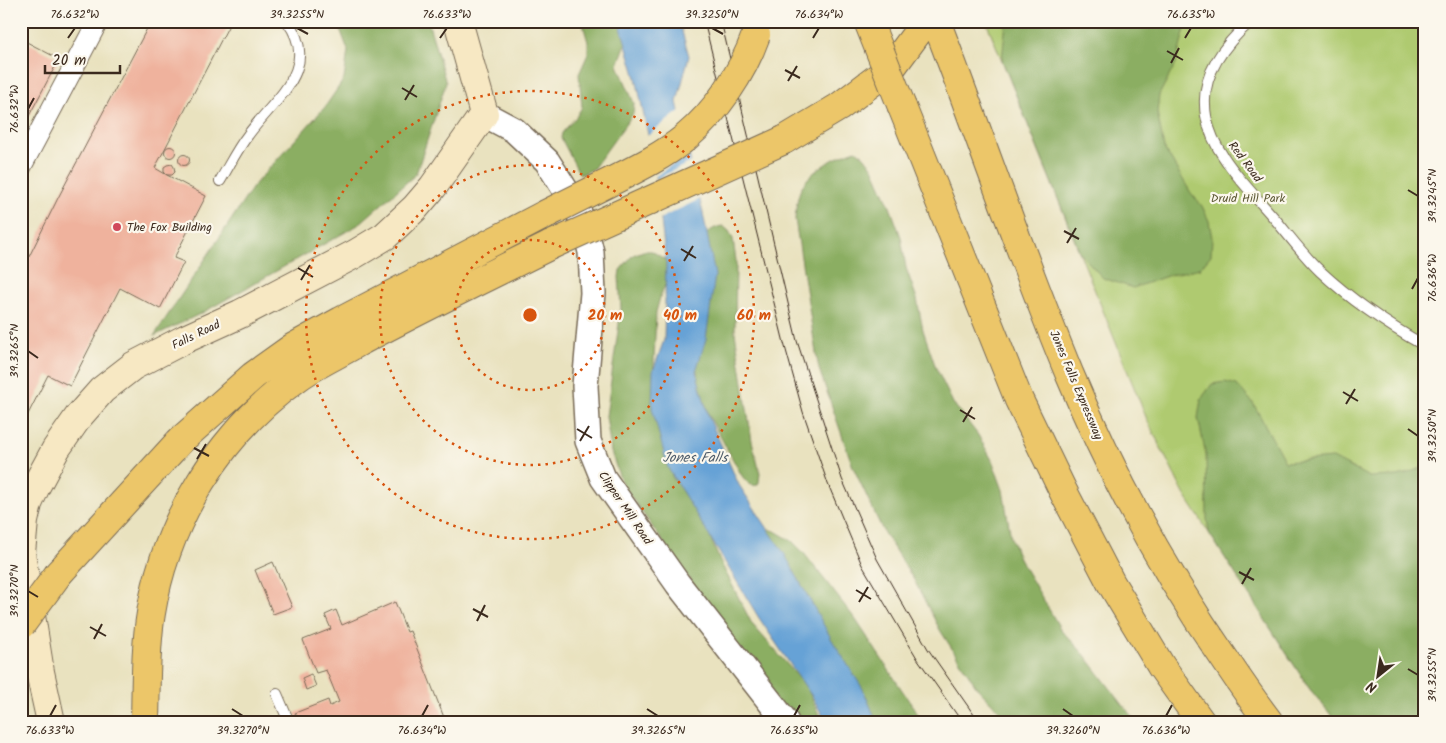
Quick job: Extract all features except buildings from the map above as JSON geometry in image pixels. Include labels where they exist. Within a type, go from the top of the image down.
[{"type":"highway","points":[[868,21],[1019,400],[1064,493],[1111,583],[1151,650],[1201,722]]},
{"type":"highway","points":[[145,722],[151,613],[162,569],[194,493],[216,458],[261,407],[298,377],[389,326],[551,245],[784,140],[839,107],[892,67],[926,21]]},
{"type":"highway","name":"Jones Falls Expressway","points":[[936,21],[1032,279],[1066,365],[1111,465],[1165,567],[1207,634],[1269,722]]},
{"type":"highway","points":[[21,624],[59,573],[180,440],[253,376],[292,348],[544,215],[650,162],[685,138],[712,109],[737,77],[751,50],[758,28]]},
{"type":"main road","points":[[458,21],[484,114]]},
{"type":"main road","name":"Falls Road","points":[[51,722],[40,672],[21,553],[24,520],[28,504],[36,486],[56,449],[79,416],[102,390],[133,366],[185,339],[240,314],[355,254],[385,236],[415,208],[433,187],[484,114]]},
{"type":"street","points":[[21,167],[98,21]]},
{"type":"street","name":"Clipper Mill Road","points":[[484,114],[514,130],[547,161],[584,223],[591,252],[592,293],[585,386],[588,441],[603,478],[678,584],[786,722]]},
{"type":"lane","points":[[220,181],[247,136],[292,81],[300,58],[294,31],[287,21]]},
{"type":"lane","name":"Red Road","points":[[1251,21],[1234,36],[1218,58],[1206,83],[1204,105],[1209,126],[1218,148],[1243,182],[1319,270],[1360,304],[1425,346]]},
{"type":"lane","points":[[277,694],[288,722]]},
{"type":"green space","points":[[337,21],[428,21],[446,83],[416,174],[358,225],[202,313],[154,336],[255,184],[325,107],[344,79],[348,50]]},
{"type":"green space","points":[[582,21],[624,21],[629,35],[618,65],[634,103],[633,114],[593,169],[580,175],[561,138],[562,133],[582,107],[579,74],[588,54],[588,42]]},
{"type":"green space","name":"Druid Hill Park","points":[[986,21],[1425,21],[1425,722],[1337,722],[1309,688],[1184,494],[1148,422]]},
{"type":"green space","points":[[1006,21],[1187,21],[1176,63],[1159,95],[1157,112],[1164,148],[1191,193],[1202,206],[1209,221],[1212,238],[1211,255],[1200,268],[1170,275],[1133,288],[1103,278],[1080,253],[1002,60]]},
{"type":"green space","points":[[856,150],[864,156],[873,168],[889,204],[901,237],[906,268],[917,299],[923,330],[936,368],[953,403],[978,435],[992,460],[1003,490],[1011,538],[1019,558],[1061,630],[1084,654],[1136,722],[1010,722],[978,689],[940,630],[914,580],[884,533],[853,467],[819,369],[795,219],[799,193],[813,173],[826,163]]},
{"type":"green space","points":[[723,226],[729,231],[733,239],[736,261],[735,332],[752,441],[760,473],[758,485],[749,484],[742,476],[708,414],[696,366],[702,239],[711,230]]},
{"type":"green space","points":[[643,251],[652,251],[667,261],[668,279],[656,312],[653,386],[668,464],[673,478],[705,525],[720,561],[752,624],[807,687],[822,722],[791,722],[622,484],[611,452],[606,416],[621,309],[620,270],[633,255]]},
{"type":"green space","points":[[1225,382],[1237,385],[1253,403],[1285,462],[1333,458],[1369,477],[1397,476],[1425,466],[1425,722],[1337,722],[1309,688],[1209,533],[1206,455],[1198,418],[1201,399],[1212,384]]},
{"type":"green space","points":[[759,529],[775,531],[792,541],[803,552],[856,620],[923,722],[860,722]]},
{"type":"water","name":"Jones Falls","points":[[619,21],[679,21],[689,56],[677,102],[703,213],[715,275],[706,339],[696,371],[709,418],[739,485],[784,553],[832,640],[863,689],[877,722],[826,722],[813,698],[759,618],[668,468],[652,408],[653,371],[664,340],[666,264],[655,168],[636,78]]},
{"type":"pier","points":[[681,110],[691,152],[654,177],[646,137]]},
{"type":"pier","points":[[693,161],[702,198],[659,219],[654,180]]},
{"type":"tram line","points":[[704,21],[784,343],[803,412],[828,484],[862,565],[917,658],[962,722]]},
{"type":"tram line","points":[[721,21],[797,341],[842,479],[877,559],[928,649],[979,722]]},
{"type":"place","name":"The Fox Building","points":[[117,227]]}]
